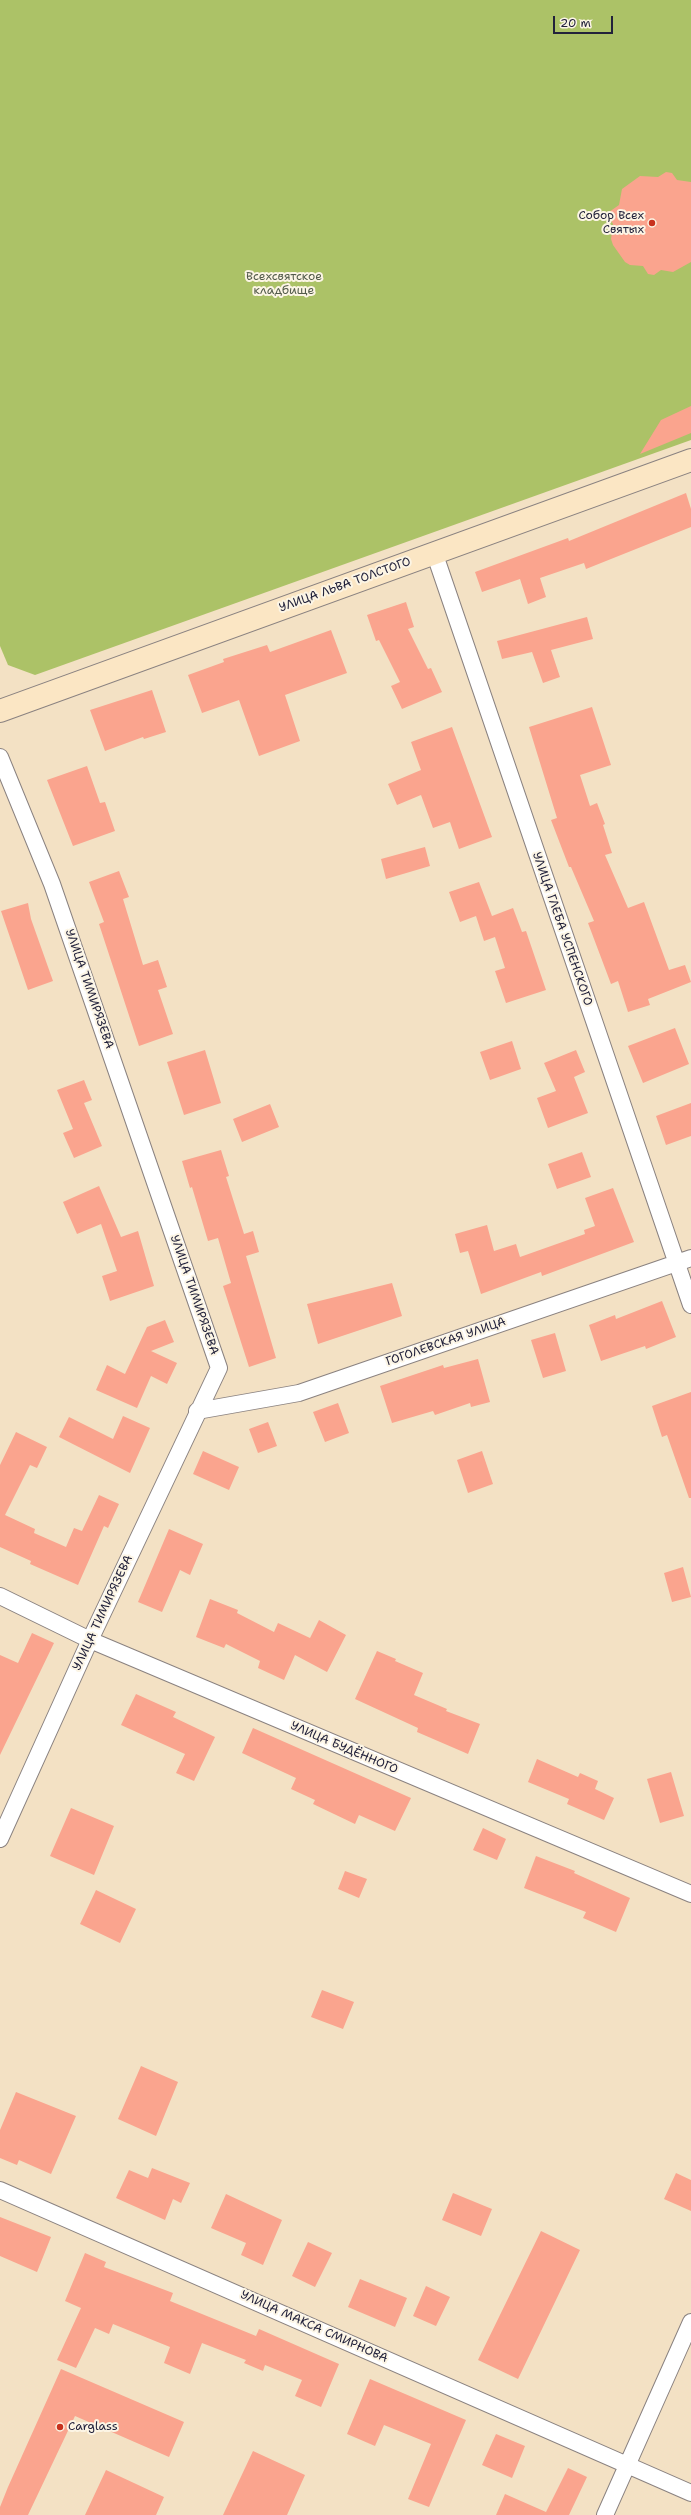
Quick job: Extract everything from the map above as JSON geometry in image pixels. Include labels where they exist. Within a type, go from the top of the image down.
[{"type":"street","name":"УЛИЦА ЛЬВА ТОЛСТОГО","points":[[0,711],[434,552],[691,460]]},
{"type":"street","name":"УЛИЦА ГЛЕБА УСПЕНСКОГО","points":[[434,552],[684,1261],[691,1305]]},
{"type":"street","name":"УЛИЦА ТИМИРЯЗЕВА","points":[[0,757],[52,884],[219,1368],[197,1411],[90,1640],[0,1839]]},
{"type":"street","name":"ГОГОЛЕВСКАЯ УЛИЦА","points":[[197,1411],[299,1393],[684,1261]]},
{"type":"street","name":"УЛИЦА БУДЁННОГО","points":[[0,1596],[90,1640],[691,1894]]},
{"type":"street","name":"УЛИЦА МАКСА СМИРНОВА","points":[[0,2190],[691,2492]]},
{"type":"street","points":[[605,2515],[691,2322]]},
{"type":"green space","name":"Всехсвятское кладбище","points":[[0,0],[691,0],[691,440],[35,675],[8,665],[0,646]]},
{"type":"building","name":"Собор Всех Святых","points":[[666,172],[672,173],[677,180],[691,182],[691,262],[673,272],[661,270],[654,275],[648,274],[643,266],[630,265],[625,262],[613,245],[611,239],[613,224],[609,217],[609,212],[619,205],[622,189],[640,176],[658,177]]},
{"type":"building","points":[[691,406],[691,433],[640,454],[661,420]]},
{"type":"building","points":[[686,493],[691,509],[691,527],[586,569],[584,563],[540,578],[546,597],[528,604],[520,579],[482,592],[475,572],[568,538],[569,541]]},
{"type":"building","points":[[406,602],[414,627],[408,629],[428,669],[431,668],[442,692],[402,709],[391,686],[400,682],[379,640],[376,641],[367,615]]},
{"type":"building","points":[[587,617],[593,639],[551,650],[560,677],[543,683],[532,652],[502,659],[497,641]]},
{"type":"building","points":[[331,630],[347,673],[285,695],[300,741],[259,756],[239,700],[202,713],[188,675],[224,662],[223,659],[267,645],[270,652]]},
{"type":"building","points":[[152,690],[166,732],[144,739],[143,737],[105,751],[90,710]]},
{"type":"building","points":[[592,707],[611,765],[580,775],[590,806],[597,803],[605,824],[603,825],[612,853],[605,855],[628,908],[644,902],[669,970],[685,965],[691,982],[648,999],[650,1005],[628,1012],[618,981],[611,984],[588,923],[594,921],[571,867],[569,867],[551,820],[557,818],[529,727]]},
{"type":"building","points":[[452,727],[492,837],[459,849],[450,822],[433,828],[421,795],[397,805],[388,784],[421,770],[411,742]]},
{"type":"building","points":[[87,766],[100,803],[105,802],[115,831],[73,846],[47,780]]},
{"type":"building","points":[[425,847],[430,866],[386,879],[381,859]]},
{"type":"building","points":[[119,871],[129,897],[123,899],[143,965],[158,960],[167,987],[158,990],[173,1034],[139,1046],[99,924],[104,922],[89,882]]},
{"type":"building","points":[[479,882],[492,916],[513,908],[522,932],[526,931],[546,990],[506,1003],[495,971],[505,968],[495,937],[484,941],[476,916],[460,922],[449,892]]},
{"type":"building","points":[[28,903],[31,919],[53,981],[28,990],[1,911]]},
{"type":"building","points":[[675,1028],[689,1064],[643,1083],[628,1046]]},
{"type":"building","points":[[512,1041],[521,1069],[490,1080],[480,1052]]},
{"type":"building","points":[[205,1050],[221,1103],[184,1115],[167,1062]]},
{"type":"building","points":[[576,1050],[585,1072],[574,1077],[588,1113],[548,1128],[537,1098],[556,1091],[544,1063]]},
{"type":"building","points":[[84,1080],[92,1100],[84,1103],[102,1146],[74,1158],[63,1133],[73,1129],[57,1090]]},
{"type":"building","points":[[691,1103],[691,1136],[666,1145],[656,1116]]},
{"type":"building","points":[[270,1104],[279,1127],[242,1142],[233,1119]]},
{"type":"building","points":[[221,1150],[229,1176],[226,1177],[244,1234],[253,1231],[259,1252],[246,1256],[276,1358],[249,1367],[223,1286],[231,1283],[218,1238],[208,1241],[192,1187],[190,1188],[182,1161]]},
{"type":"building","points":[[582,1152],[591,1177],[557,1189],[548,1164]]},
{"type":"building","points":[[99,1186],[121,1237],[138,1231],[154,1286],[110,1301],[102,1276],[117,1271],[101,1224],[77,1234],[63,1202]]},
{"type":"building","points":[[613,1188],[634,1242],[542,1276],[541,1272],[481,1294],[468,1251],[460,1253],[455,1234],[487,1225],[494,1251],[516,1244],[520,1257],[585,1234],[584,1230],[595,1226],[585,1198]]},
{"type":"building","points":[[392,1283],[402,1316],[318,1344],[307,1304]]},
{"type":"building","points":[[662,1301],[676,1337],[646,1349],[645,1346],[601,1361],[589,1325],[615,1315],[616,1319]]},
{"type":"building","points":[[165,1320],[174,1342],[151,1351],[177,1363],[167,1384],[151,1376],[137,1408],[96,1390],[107,1365],[125,1374],[147,1327]]},
{"type":"building","points":[[555,1333],[566,1371],[543,1378],[531,1340]]},
{"type":"building","points":[[478,1359],[490,1402],[471,1407],[470,1403],[435,1415],[433,1411],[392,1423],[380,1386],[443,1365],[444,1368]]},
{"type":"building","points":[[691,1392],[691,1498],[689,1498],[667,1435],[662,1437],[652,1406]]},
{"type":"building","points":[[338,1403],[349,1433],[325,1442],[313,1412]]},
{"type":"building","points":[[123,1416],[150,1428],[130,1473],[59,1437],[69,1417],[113,1439]]},
{"type":"building","points":[[268,1422],[277,1446],[258,1453],[249,1429]]},
{"type":"building","points":[[16,1432],[47,1447],[37,1468],[30,1465],[5,1515],[35,1529],[34,1533],[66,1547],[74,1528],[82,1531],[99,1495],[119,1504],[108,1528],[104,1526],[78,1585],[30,1564],[31,1561],[0,1547],[0,1465]]},
{"type":"building","points":[[203,1451],[239,1467],[229,1490],[193,1474]]},
{"type":"building","points":[[482,1451],[493,1484],[468,1493],[457,1460]]},
{"type":"building","points":[[169,1529],[203,1544],[190,1575],[180,1570],[162,1612],[138,1602]]},
{"type":"building","points":[[683,1567],[691,1597],[672,1602],[664,1573]]},
{"type":"building","points":[[210,1599],[238,1610],[237,1613],[274,1632],[278,1623],[310,1638],[319,1620],[346,1635],[327,1672],[295,1655],[284,1680],[258,1668],[260,1661],[226,1644],[224,1648],[196,1637]]},
{"type":"building","points":[[32,1633],[54,1643],[0,1755],[0,1655],[18,1663]]},
{"type":"building","points":[[377,1651],[396,1659],[395,1661],[423,1673],[414,1695],[447,1709],[446,1711],[480,1724],[468,1754],[417,1732],[418,1728],[355,1699]]},
{"type":"building","points":[[136,1694],[176,1712],[173,1717],[215,1737],[194,1781],[176,1773],[185,1754],[121,1725]]},
{"type":"building","points":[[253,1728],[411,1798],[395,1831],[359,1815],[355,1824],[313,1804],[315,1800],[291,1789],[296,1778],[242,1753]]},
{"type":"building","points":[[537,1759],[578,1777],[580,1773],[598,1781],[595,1789],[614,1798],[604,1820],[567,1804],[569,1799],[528,1782]]},
{"type":"building","points":[[671,1772],[684,1816],[660,1823],[647,1779]]},
{"type":"building","points":[[71,1808],[114,1826],[94,1875],[50,1856]]},
{"type":"building","points":[[483,1828],[506,1839],[497,1860],[473,1850]]},
{"type":"building","points":[[536,1856],[575,1871],[574,1873],[630,1898],[616,1932],[583,1918],[586,1912],[524,1888]]},
{"type":"building","points":[[345,1871],[367,1879],[359,1898],[338,1889]]},
{"type":"building","points":[[96,1890],[136,1909],[120,1943],[80,1924]]},
{"type":"building","points":[[322,1990],[354,2002],[343,2029],[311,2017]]},
{"type":"building","points":[[141,2066],[178,2082],[156,2136],[118,2119]]},
{"type":"building","points":[[16,2092],[76,2116],[51,2174],[19,2160],[17,2165],[0,2158],[0,2130]]},
{"type":"building","points":[[152,2168],[190,2183],[181,2203],[173,2199],[165,2220],[116,2198],[129,2170],[148,2178]]},
{"type":"building","points":[[676,2173],[691,2180],[691,2211],[664,2199]]},
{"type":"building","points":[[453,2193],[492,2209],[481,2236],[442,2220]]},
{"type":"building","points":[[226,2194],[282,2220],[263,2265],[241,2255],[246,2243],[211,2228]]},
{"type":"building","points":[[0,2217],[51,2237],[37,2272],[0,2256]]},
{"type":"building","points":[[541,2231],[580,2250],[518,2379],[478,2360]]},
{"type":"building","points":[[308,2242],[332,2253],[315,2287],[292,2276]]},
{"type":"building","points":[[85,2253],[106,2262],[104,2267],[173,2293],[170,2301],[256,2336],[259,2329],[339,2364],[321,2407],[295,2396],[302,2380],[265,2365],[263,2371],[244,2363],[246,2360],[202,2343],[190,2374],[164,2363],[170,2347],[113,2324],[109,2334],[95,2328],[76,2368],[57,2360],[81,2308],[65,2301]]},
{"type":"building","points":[[360,2279],[407,2298],[395,2327],[348,2307]]},
{"type":"building","points":[[426,2286],[450,2297],[436,2326],[413,2316]]},
{"type":"building","points":[[61,2369],[184,2422],[169,2457],[75,2416],[28,2515],[0,2515],[0,2507],[8,2487]]},
{"type":"building","points":[[370,2379],[466,2420],[429,2507],[408,2499],[431,2444],[384,2425],[375,2446],[347,2434]]},
{"type":"building","points":[[496,2434],[525,2446],[512,2478],[482,2465]]},
{"type":"building","points":[[253,2451],[305,2475],[287,2515],[223,2515]]},
{"type":"building","points":[[568,2468],[587,2477],[569,2515],[496,2515],[505,2494],[546,2512]]},
{"type":"building","points":[[106,2470],[164,2497],[156,2515],[85,2515]]},
{"type":"place","name":"Собор Всех Святых","points":[[652,223]]},
{"type":"place","name":"Carglass","points":[[60,2427]]}]
